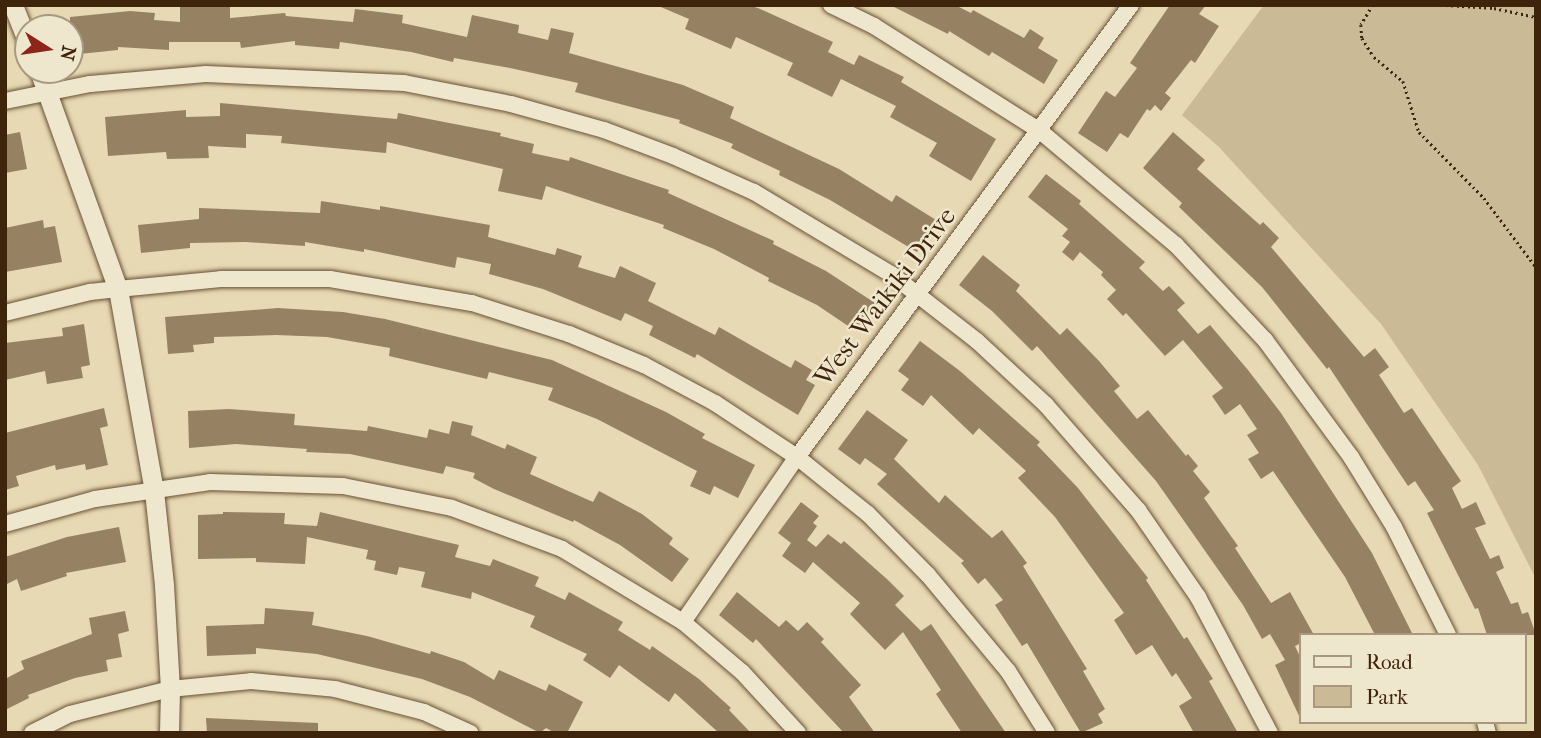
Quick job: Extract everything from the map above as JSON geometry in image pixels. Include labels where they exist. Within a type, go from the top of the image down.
[{"type":"street","points":[[831,5],[874,26],[951,72],[1040,131],[1175,245],[1265,340],[1351,457],[1394,527],[1447,633]]},
{"type":"street","name":"West Waikiki Drive","points":[[683,622],[797,457],[1131,5]]},
{"type":"street","points":[[5,101],[47,91],[206,74],[404,83],[511,104],[604,130],[673,156],[754,192],[891,274],[977,341],[1046,405],[1138,510],[1199,597],[1270,733]]},
{"type":"street","points":[[44,84],[118,289],[154,491],[164,585],[170,689],[169,733]]},
{"type":"street","points":[[5,313],[118,289],[221,279],[330,279],[472,303],[569,334],[644,365],[715,403],[797,457],[868,514],[928,575],[1008,671],[1046,733]]},
{"type":"street","points":[[5,524],[95,499],[210,482],[343,486],[452,508],[562,549],[683,622],[742,672],[798,733]]},
{"type":"street","points":[[32,733],[70,714],[170,689],[251,681],[335,689],[424,712],[470,733]]},
{"type":"path","points":[[1373,5],[1361,25],[1362,38],[1374,57],[1403,81],[1419,132],[1484,198],[1536,267]]},
{"type":"path","points":[[1446,5],[1494,8],[1536,18]]},
{"type":"green space","points":[[1264,5],[1536,5],[1536,579],[1478,465],[1381,324],[1219,147],[1182,115]]},
{"type":"building","points":[[230,5],[230,18],[285,13],[286,16],[353,22],[355,9],[403,15],[402,23],[467,37],[472,15],[519,25],[518,33],[548,40],[551,28],[574,33],[569,53],[683,85],[734,107],[730,118],[839,169],[892,202],[896,195],[936,220],[917,252],[830,200],[779,175],[780,171],[731,148],[733,144],[679,123],[680,120],[575,92],[578,83],[510,68],[454,58],[453,62],[411,52],[340,42],[339,49],[295,45],[295,41],[241,48],[240,42],[169,42],[169,50],[118,47],[118,50],[84,54],[84,16],[130,11],[155,13],[154,20],[180,22],[180,6]]},
{"type":"building","points":[[656,5],[747,5],[758,8],[833,42],[828,52],[854,65],[859,55],[904,77],[901,82],[996,139],[971,181],[929,156],[937,143],[890,117],[896,106],[841,79],[832,97],[787,75],[793,63],[736,37],[731,49],[685,29],[689,19]]},
{"type":"building","points":[[890,5],[955,5],[971,13],[973,10],[1024,38],[1030,29],[1044,38],[1038,48],[1058,60],[1044,84],[992,52],[989,56],[949,31],[948,34]]},
{"type":"building","points":[[1170,5],[1206,5],[1199,14],[1219,26],[1195,63],[1191,60],[1165,93],[1171,98],[1161,111],[1155,105],[1150,111],[1147,109],[1128,138],[1120,133],[1107,152],[1078,133],[1106,91],[1115,97],[1137,68],[1130,63]]},
{"type":"building","points":[[220,103],[397,119],[398,113],[501,133],[500,136],[534,144],[532,153],[569,161],[570,157],[669,190],[668,193],[774,241],[773,244],[826,271],[875,303],[857,332],[817,305],[768,281],[769,278],[714,249],[663,228],[664,225],[546,186],[542,200],[498,191],[503,169],[387,142],[386,153],[281,143],[282,136],[246,134],[246,148],[208,146],[209,158],[167,159],[166,152],[108,156],[105,117],[186,110],[186,117],[220,116]]},
{"type":"building","points":[[20,132],[27,169],[5,173],[5,135]]},
{"type":"building","points":[[1173,132],[1205,160],[1197,169],[1260,225],[1263,222],[1279,238],[1271,247],[1364,357],[1375,348],[1389,367],[1379,375],[1404,413],[1412,408],[1461,481],[1452,488],[1462,509],[1476,502],[1486,524],[1475,528],[1490,559],[1499,555],[1504,568],[1496,572],[1511,604],[1518,602],[1522,614],[1528,612],[1536,635],[1486,633],[1478,608],[1475,609],[1427,513],[1434,510],[1415,481],[1408,486],[1329,367],[1327,369],[1262,287],[1179,207],[1182,203],[1143,168]]},
{"type":"building","points":[[1046,174],[1081,201],[1079,204],[1145,262],[1139,268],[1163,291],[1169,286],[1185,303],[1177,310],[1198,334],[1210,325],[1281,413],[1372,553],[1412,633],[1374,633],[1345,577],[1273,471],[1261,479],[1248,459],[1259,453],[1247,435],[1257,429],[1240,404],[1225,415],[1212,396],[1223,388],[1183,340],[1165,356],[1126,313],[1123,316],[1107,299],[1116,290],[1101,275],[1103,272],[1080,252],[1073,261],[1062,252],[1070,242],[1062,236],[1068,229],[1028,197]]},
{"type":"building","points":[[321,201],[380,210],[380,206],[490,225],[488,237],[555,255],[557,248],[582,256],[578,267],[615,278],[620,266],[656,283],[648,301],[715,335],[719,327],[791,368],[795,360],[812,370],[806,380],[815,385],[798,415],[697,354],[695,358],[649,335],[653,326],[625,313],[621,321],[543,289],[489,274],[491,264],[457,257],[455,268],[364,249],[364,252],[305,242],[305,246],[246,242],[190,243],[190,248],[141,253],[138,225],[199,219],[199,208],[320,213]]},
{"type":"building","points":[[43,220],[44,228],[55,226],[62,262],[5,272],[5,228]]},
{"type":"building","points":[[983,255],[1020,285],[1016,291],[1060,335],[1067,328],[1099,361],[1120,386],[1114,391],[1137,419],[1148,410],[1186,456],[1188,454],[1198,466],[1193,471],[1210,492],[1204,498],[1238,546],[1235,548],[1271,603],[1290,592],[1313,633],[1300,633],[1300,644],[1295,646],[1300,657],[1300,718],[1275,665],[1285,660],[1270,634],[1262,639],[1243,605],[1156,481],[1037,346],[1032,351],[992,311],[959,285]]},
{"type":"building","points":[[278,308],[343,312],[385,319],[552,360],[666,412],[705,434],[702,438],[755,465],[738,498],[714,486],[710,495],[690,486],[697,471],[597,419],[548,400],[553,388],[489,372],[487,379],[389,356],[390,348],[327,337],[276,335],[214,337],[214,343],[193,345],[194,352],[168,354],[165,317]]},
{"type":"building","points":[[84,324],[90,365],[81,367],[83,378],[47,384],[45,371],[5,380],[5,343],[63,336],[62,328]]},
{"type":"building","points":[[920,341],[960,371],[1040,442],[1037,445],[1078,488],[1148,578],[1146,580],[1184,639],[1187,637],[1213,679],[1209,681],[1238,733],[1194,733],[1179,706],[1192,698],[1176,673],[1172,677],[1152,645],[1136,655],[1114,620],[1124,613],[1055,517],[1018,478],[1026,471],[979,428],[973,435],[931,395],[923,406],[901,390],[909,379],[898,371]]},
{"type":"building","points":[[104,408],[108,426],[100,428],[108,465],[86,470],[85,464],[56,470],[55,465],[16,476],[19,486],[5,490],[5,433]]},
{"type":"building","points":[[229,409],[295,414],[294,425],[367,431],[368,426],[427,438],[429,429],[449,434],[452,421],[473,426],[471,435],[505,449],[507,444],[537,457],[530,474],[593,502],[599,491],[642,514],[673,538],[669,544],[689,559],[672,582],[620,545],[574,520],[573,522],[494,489],[473,478],[475,473],[446,466],[443,474],[350,454],[306,452],[307,449],[236,444],[189,448],[188,411]]},
{"type":"building","points":[[867,410],[908,440],[894,459],[939,503],[945,495],[992,538],[1002,530],[1027,563],[1023,566],[1087,669],[1083,671],[1105,709],[1098,714],[1103,723],[1081,733],[1027,643],[1022,646],[995,605],[1003,600],[985,578],[978,584],[961,563],[964,561],[877,484],[887,474],[865,458],[860,465],[838,449]]},
{"type":"building","points":[[801,502],[819,516],[813,523],[817,526],[807,540],[816,547],[828,534],[841,544],[844,541],[888,580],[904,596],[895,605],[921,631],[931,624],[1006,733],[962,733],[936,694],[941,690],[903,632],[885,650],[850,614],[860,603],[813,562],[805,573],[782,556],[791,543],[778,533]]},
{"type":"building","points":[[223,512],[285,513],[284,524],[317,526],[320,512],[459,545],[455,557],[490,566],[493,559],[539,577],[535,586],[565,600],[569,592],[623,622],[618,630],[650,650],[652,646],[699,679],[731,708],[729,710],[751,733],[719,733],[675,693],[669,702],[619,665],[610,678],[583,660],[587,654],[530,627],[535,616],[472,592],[471,599],[421,587],[425,572],[399,567],[397,575],[374,570],[376,561],[366,559],[368,550],[307,537],[305,564],[256,562],[256,558],[198,559],[198,515]]},
{"type":"building","points":[[119,527],[126,562],[66,573],[67,576],[21,591],[17,579],[5,585],[5,557],[67,537]]},
{"type":"building","points":[[737,592],[779,627],[786,620],[798,631],[807,622],[824,639],[821,642],[861,685],[849,697],[875,733],[844,733],[756,639],[753,643],[719,615]]},
{"type":"building","points":[[265,608],[314,612],[312,625],[367,636],[430,654],[431,651],[464,662],[494,680],[499,670],[546,691],[549,684],[583,702],[567,733],[555,733],[546,728],[540,733],[470,697],[422,679],[317,654],[256,648],[256,654],[207,656],[206,626],[264,624]]},
{"type":"building","points":[[125,611],[129,631],[118,634],[122,657],[106,660],[108,671],[75,678],[28,695],[29,698],[5,710],[5,679],[24,669],[21,661],[92,634],[89,618]]},
{"type":"building","points":[[206,718],[318,723],[318,733],[207,733]]}]
